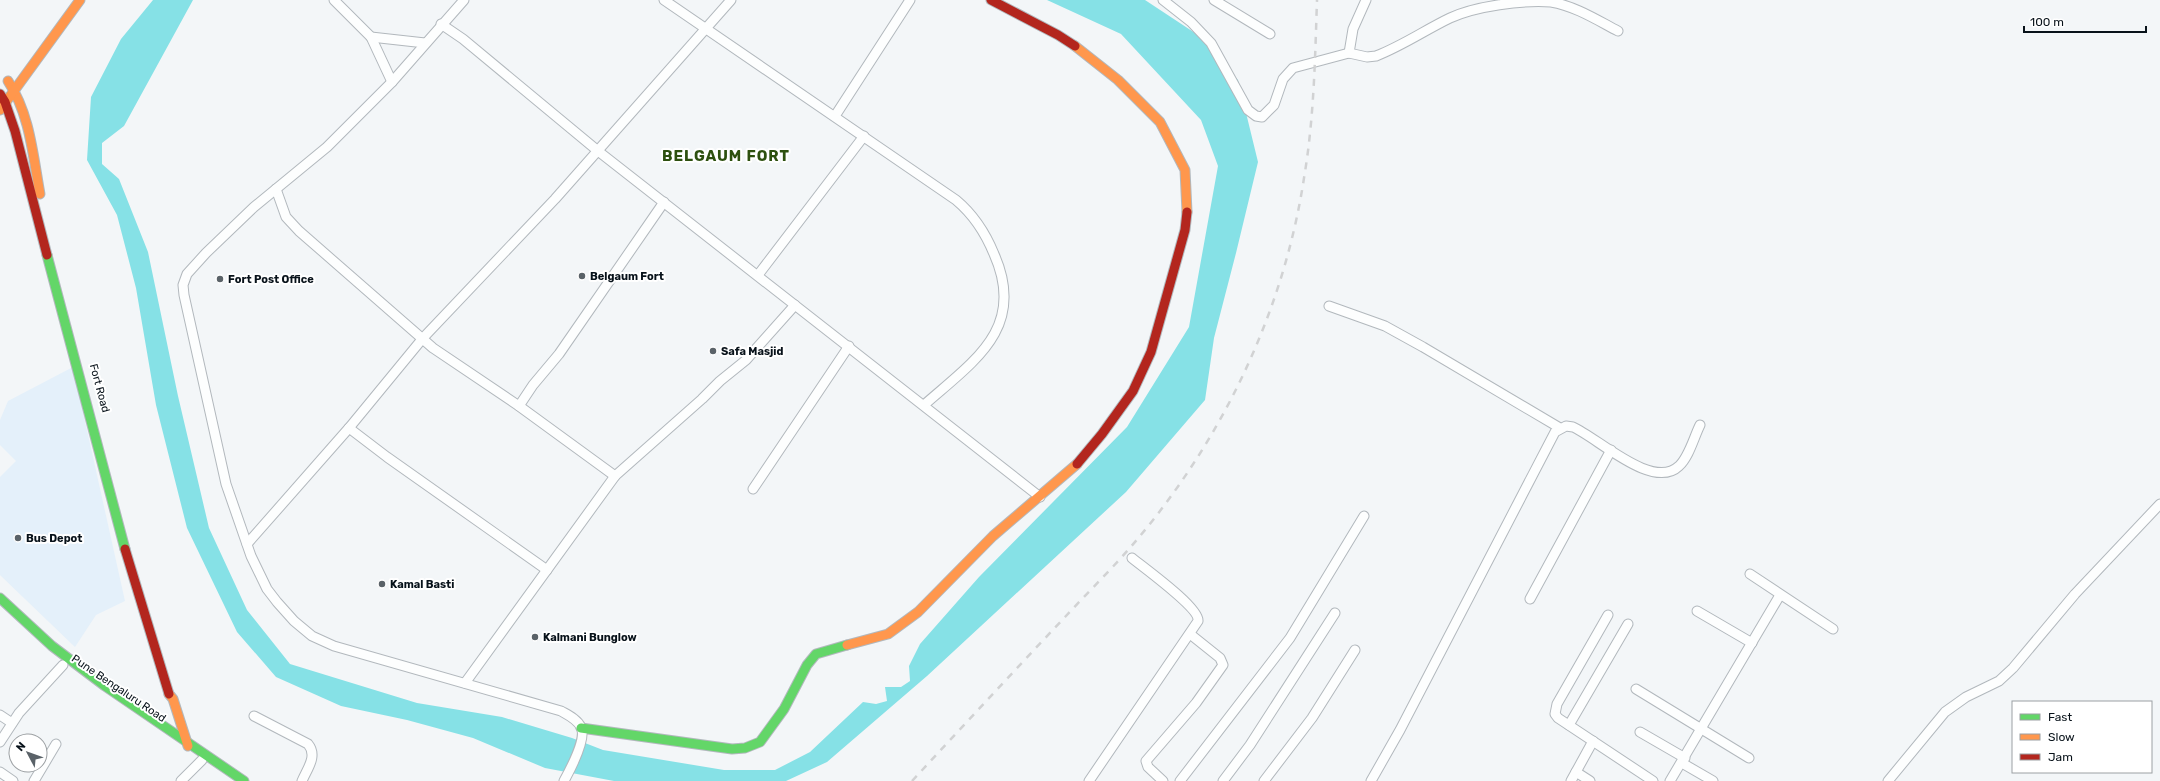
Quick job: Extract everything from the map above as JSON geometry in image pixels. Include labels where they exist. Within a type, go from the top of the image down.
[{"type":"main road","points":[[36,44],[69,0]]},
{"type":"main road","points":[[0,93],[12,82],[80,0]]},
{"type":"main road","points":[[581,728],[732,749],[745,748],[760,742],[784,709],[807,665],[816,654],[888,634],[918,612],[993,536],[1074,467],[1102,434],[1133,391],[1151,352],[1185,230],[1187,207],[1185,170],[1160,122],[1142,102],[1118,80],[1085,53],[1058,35],[991,0]]},
{"type":"main road","points":[[0,110],[6,102],[12,82]]},
{"type":"main road","name":"Fort Road","points":[[12,82],[23,111],[70,331]]},
{"type":"main road","name":"Fort Road","points":[[0,93],[6,102],[16,131],[130,546],[176,691],[173,699],[189,750]]},
{"type":"main road","points":[[0,598],[52,646],[105,686],[187,741],[227,777],[244,781]]},
{"type":"main road","name":"Pune Bengaluru Road","points":[[0,609],[63,665],[227,777]]},
{"type":"street","points":[[334,0],[371,37],[392,82]]},
{"type":"street","points":[[464,0],[441,24],[392,82],[326,147],[276,189],[206,253],[187,274],[183,285],[186,310],[226,484],[247,544],[266,589],[294,621],[312,636],[334,646],[465,682],[561,711],[574,719],[581,728],[582,736],[576,756],[564,781]]},
{"type":"street","points":[[664,0],[864,136],[967,210],[976,219],[1000,267],[1005,300],[1002,318],[987,346],[924,405]]},
{"type":"street","points":[[247,544],[349,428],[423,338],[555,199],[731,0]]},
{"type":"street","points":[[835,116],[910,0]]},
{"type":"street","points":[[1163,0],[1191,22],[1211,43],[1248,110],[1256,116],[1262,117],[1268,113],[1274,105],[1283,79],[1293,68],[1349,53],[1367,57],[1376,56],[1450,18],[1479,8],[1529,0],[1550,1],[1568,6],[1618,31]]},
{"type":"street","points":[[1214,0],[1270,34]]},
{"type":"street","points":[[1349,53],[1353,29],[1366,0]]},
{"type":"street","points":[[441,24],[463,39],[598,151],[1040,497]]},
{"type":"street","points":[[371,37],[425,43]]},
{"type":"street","points":[[758,275],[864,136]]},
{"type":"street","points":[[276,189],[286,217],[299,232],[433,348],[519,406],[615,476]]},
{"type":"street","points":[[519,406],[533,385],[559,354],[664,202]]},
{"type":"street","points":[[465,682],[615,476],[702,399],[720,381],[746,360],[795,305]]},
{"type":"street","points":[[1329,306],[1385,326],[1560,428]]},
{"type":"street","points":[[753,489],[849,346]]},
{"type":"street","points":[[1371,781],[1400,730],[1550,439],[1560,428],[1566,426],[1576,428],[1641,467],[1656,474],[1664,474],[1671,472],[1683,462],[1700,425]]},
{"type":"street","points":[[349,428],[387,457],[547,570]]},
{"type":"street","points":[[1530,599],[1611,450]]},
{"type":"street","points":[[1888,781],[1945,712],[1966,697],[1999,682],[2013,668],[2075,594],[2160,504]]},
{"type":"street","points":[[1180,781],[1290,638],[1364,516]]},
{"type":"street","points":[[1089,781],[1198,621],[1196,613],[1171,589],[1132,558]]},
{"type":"street","points":[[1750,574],[1833,629]]},
{"type":"street","points":[[1670,781],[1780,595]]},
{"type":"street","points":[[1697,611],[1752,643]]},
{"type":"street","points":[[1223,781],[1250,745],[1335,613]]},
{"type":"street","points":[[1608,615],[1555,709],[1558,718],[1653,781]]},
{"type":"street","points":[[1569,725],[1628,624]]},
{"type":"street","points":[[1163,781],[1148,766],[1146,761],[1196,703],[1223,665],[1220,658],[1190,634]]},
{"type":"street","points":[[1264,781],[1312,718],[1355,650]]},
{"type":"street","points":[[0,742],[12,723],[63,665]]},
{"type":"street","points":[[1636,689],[1701,730],[1750,758]]},
{"type":"street","points":[[0,715],[12,723]]},
{"type":"street","points":[[254,716],[308,744],[312,749],[312,760],[302,781]]},
{"type":"street","points":[[1640,732],[1713,781]]},
{"type":"street","points":[[1571,781],[1593,741]]},
{"type":"street","points":[[34,781],[56,744]]},
{"type":"street","points":[[181,781],[202,760]]},
{"type":"street","points":[[0,772],[13,781]]},
{"type":"street","points":[[1576,772],[1590,781]]},
{"type":"shaded area","points":[[73,367],[125,601],[96,615],[75,647],[0,575],[0,477],[16,461],[0,445],[0,420],[8,401]]},
{"type":"water","points":[[153,0],[193,0],[124,126],[102,143],[102,164],[119,179],[148,252],[178,396],[209,528],[247,610],[290,664],[417,703],[502,717],[572,738],[603,750],[724,770],[775,770],[810,752],[863,702],[876,704],[887,701],[885,687],[901,687],[910,681],[909,666],[920,644],[979,577],[1127,427],[1189,327],[1218,166],[1201,120],[1121,34],[1047,0],[1145,0],[1195,33],[1238,80],[1258,162],[1214,338],[1205,400],[1126,492],[927,676],[827,762],[786,781],[614,781],[545,768],[473,738],[407,720],[341,706],[276,677],[237,632],[187,528],[156,405],[136,288],[117,215],[87,160],[91,97],[121,39]]},
{"type":"railway","points":[[912,781],[1113,567],[1140,536],[1171,497],[1199,455],[1224,412],[1246,368],[1266,322],[1282,275],[1295,227],[1310,134],[1314,89],[1317,0]]},
{"type":"traffic: fast","points":[[47,255],[125,549]]},
{"type":"traffic: fast","points":[[0,598],[52,646],[105,686],[244,781]]},
{"type":"traffic: fast","points":[[581,728],[732,749],[745,748],[760,742],[784,709],[807,665],[816,654],[847,645]]},
{"type":"traffic: slow","points":[[0,110],[80,0]]},
{"type":"traffic: slow","points":[[1075,46],[1118,80],[1160,122],[1185,170],[1187,212]]},
{"type":"traffic: slow","points":[[8,81],[26,121],[33,150],[40,194]]},
{"type":"traffic: slow","points":[[847,645],[888,634],[918,612],[993,536],[1077,464]]},
{"type":"traffic: slow","points":[[169,694],[173,699],[188,746]]},
{"type":"traffic: jam","points":[[991,0],[1058,35],[1075,46]]},
{"type":"traffic: jam","points":[[0,94],[5,102],[15,131],[47,255]]},
{"type":"traffic: jam","points":[[1077,464],[1102,434],[1133,391],[1151,352],[1185,230],[1187,212]]},
{"type":"traffic: jam","points":[[125,549],[169,694]]},
{"type":"place","name":"Belgaum Fort","points":[[582,276]]},
{"type":"place","name":"Fort Post Office","points":[[220,279]]},
{"type":"place","name":"Safa Masjid","points":[[713,351]]},
{"type":"place","name":"Bus Depot","points":[[18,538]]},
{"type":"place","name":"Kamal Basti","points":[[382,584]]},
{"type":"place","name":"Kalmani Bunglow","points":[[535,637]]},
{"type":"district","name":"BELGAUM FORT","points":[[726,156]]}]
